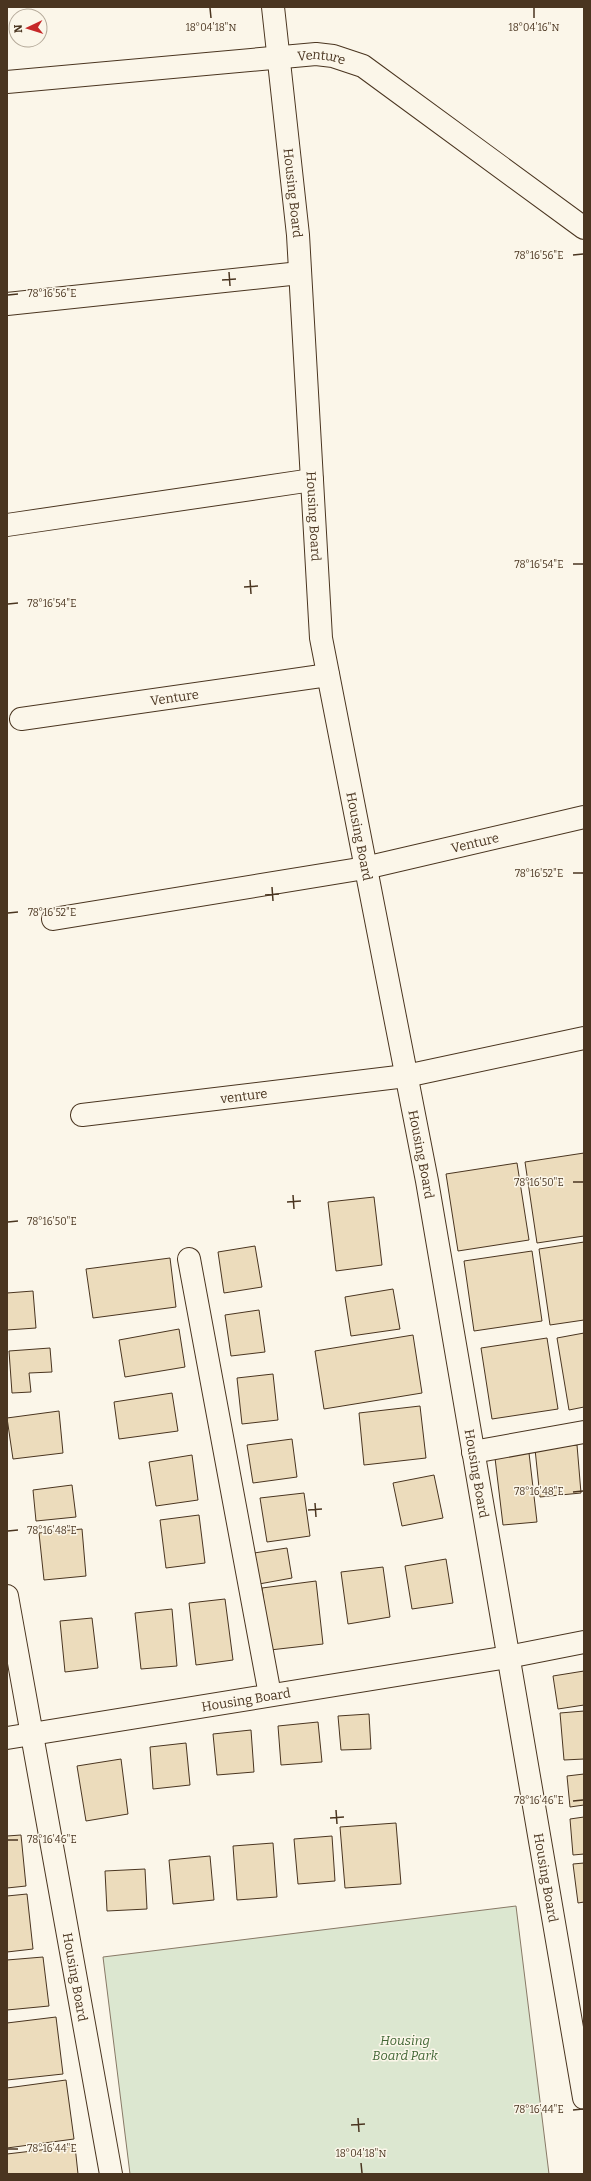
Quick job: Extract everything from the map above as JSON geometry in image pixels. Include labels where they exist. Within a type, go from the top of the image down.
[{"type":"street","name":"Housing Board","points":[[273,7],[298,236],[321,638],[427,1181],[584,2098]]},
{"type":"street","name":"Venture","points":[[7,82],[279,59],[316,54],[333,56],[363,66],[584,228]]},
{"type":"street","points":[[7,304],[300,273]]},
{"type":"street","points":[[7,526],[312,480]]},
{"type":"street","name":"Venture","points":[[21,720],[328,675]]},
{"type":"street","name":"Venture","points":[[365,868],[584,817]]},
{"type":"street","points":[[53,919],[365,868]]},
{"type":"street","points":[[406,1076],[584,1038]]},
{"type":"street","name":"venture","points":[[82,1115],[406,1076]]},
{"type":"street","points":[[189,1259],[270,1695]]},
{"type":"street","points":[[473,1452],[584,1432]]},
{"type":"street","name":"Housing Board","points":[[7,1596],[111,2174]]},
{"type":"street","name":"Housing Board","points":[[7,1738],[508,1657],[584,1642]]},
{"type":"green space","name":"Housing Board Park","points":[[516,1906],[549,2174],[130,2174],[103,1957]]},
{"type":"building","points":[[584,1153],[584,1236],[537,1243],[525,1162]]},
{"type":"building","points":[[517,1163],[529,1240],[458,1251],[446,1174]]},
{"type":"building","points":[[374,1197],[382,1265],[336,1271],[328,1202]]},
{"type":"building","points":[[584,1242],[584,1320],[550,1325],[539,1249]]},
{"type":"building","points":[[255,1246],[262,1287],[224,1293],[218,1252]]},
{"type":"building","points":[[532,1251],[542,1321],[474,1331],[464,1261]]},
{"type":"building","points":[[170,1258],[176,1307],[93,1318],[86,1269]]},
{"type":"building","points":[[393,1289],[400,1329],[351,1336],[345,1297]]},
{"type":"building","points":[[33,1291],[36,1328],[7,1330],[7,1293]]},
{"type":"building","points":[[259,1310],[265,1352],[231,1356],[225,1315]]},
{"type":"building","points":[[179,1329],[185,1367],[125,1377],[119,1340]]},
{"type":"building","points":[[584,1333],[584,1407],[569,1410],[557,1338]]},
{"type":"building","points":[[413,1335],[422,1393],[324,1409],[315,1351]]},
{"type":"building","points":[[547,1338],[558,1409],[492,1419],[481,1348]]},
{"type":"building","points":[[50,1348],[52,1372],[29,1373],[31,1392],[12,1393],[9,1351]]},
{"type":"building","points":[[273,1374],[278,1420],[242,1424],[237,1378]]},
{"type":"building","points":[[172,1393],[178,1431],[119,1439],[114,1402]]},
{"type":"building","points":[[420,1406],[426,1458],[364,1465],[359,1413]]},
{"type":"building","points":[[59,1411],[63,1453],[13,1459],[7,1418]]},
{"type":"building","points":[[292,1439],[297,1477],[253,1483],[247,1445]]},
{"type":"building","points":[[577,1445],[581,1493],[540,1497],[535,1449]]},
{"type":"building","points":[[529,1453],[537,1522],[503,1525],[495,1458]]},
{"type":"building","points":[[192,1455],[198,1500],[156,1506],[149,1462]]},
{"type":"building","points":[[434,1475],[443,1518],[402,1526],[393,1483]]},
{"type":"building","points":[[72,1485],[76,1517],[36,1521],[33,1490]]},
{"type":"building","points":[[304,1493],[310,1536],[267,1542],[260,1498]]},
{"type":"building","points":[[199,1515],[205,1563],[166,1568],[160,1520]]},
{"type":"building","points":[[82,1529],[86,1576],[44,1580],[39,1533]]},
{"type":"building","points":[[287,1548],[292,1578],[259,1584],[254,1553]]},
{"type":"building","points":[[446,1559],[453,1603],[412,1609],[405,1566]]},
{"type":"building","points":[[383,1567],[390,1617],[348,1624],[341,1572]]},
{"type":"building","points":[[316,1581],[323,1644],[270,1650],[262,1588]]},
{"type":"building","points":[[225,1599],[233,1660],[196,1665],[189,1603]]},
{"type":"building","points":[[172,1609],[177,1666],[141,1669],[135,1613]]},
{"type":"building","points":[[92,1618],[98,1668],[65,1672],[60,1621]]},
{"type":"building","points":[[584,1671],[584,1705],[558,1709],[553,1676]]},
{"type":"building","points":[[584,1711],[584,1759],[564,1760],[560,1713]]},
{"type":"building","points":[[369,1714],[371,1749],[341,1750],[338,1716]]},
{"type":"building","points":[[318,1722],[322,1762],[281,1765],[278,1726]]},
{"type":"building","points":[[251,1730],[254,1772],[217,1775],[213,1734]]},
{"type":"building","points":[[186,1743],[190,1785],[153,1789],[150,1747]]},
{"type":"building","points":[[121,1759],[128,1814],[86,1821],[77,1766]]},
{"type":"building","points":[[584,1774],[584,1805],[570,1807],[567,1776]]},
{"type":"building","points":[[584,1817],[584,1854],[573,1855],[570,1819]]},
{"type":"building","points":[[396,1823],[401,1884],[345,1888],[340,1827]]},
{"type":"building","points":[[21,1835],[26,1886],[7,1888],[7,1836]]},
{"type":"building","points":[[332,1836],[335,1881],[298,1884],[294,1839]]},
{"type":"building","points":[[273,1843],[277,1897],[237,1900],[233,1846]]},
{"type":"building","points":[[210,1856],[214,1900],[173,1904],[169,1860]]},
{"type":"building","points":[[584,1863],[584,1902],[578,1903],[573,1864]]},
{"type":"building","points":[[145,1869],[147,1909],[107,1911],[105,1871]]},
{"type":"building","points":[[27,1894],[33,1949],[7,1952],[7,1896]]},
{"type":"building","points":[[43,1957],[49,2006],[7,2010],[7,1960]]},
{"type":"building","points":[[56,2017],[63,2074],[7,2080],[7,2023]]},
{"type":"building","points":[[66,2080],[74,2139],[7,2148],[7,2088]]},
{"type":"building","points":[[75,2146],[78,2174],[7,2174],[7,2154]]}]
